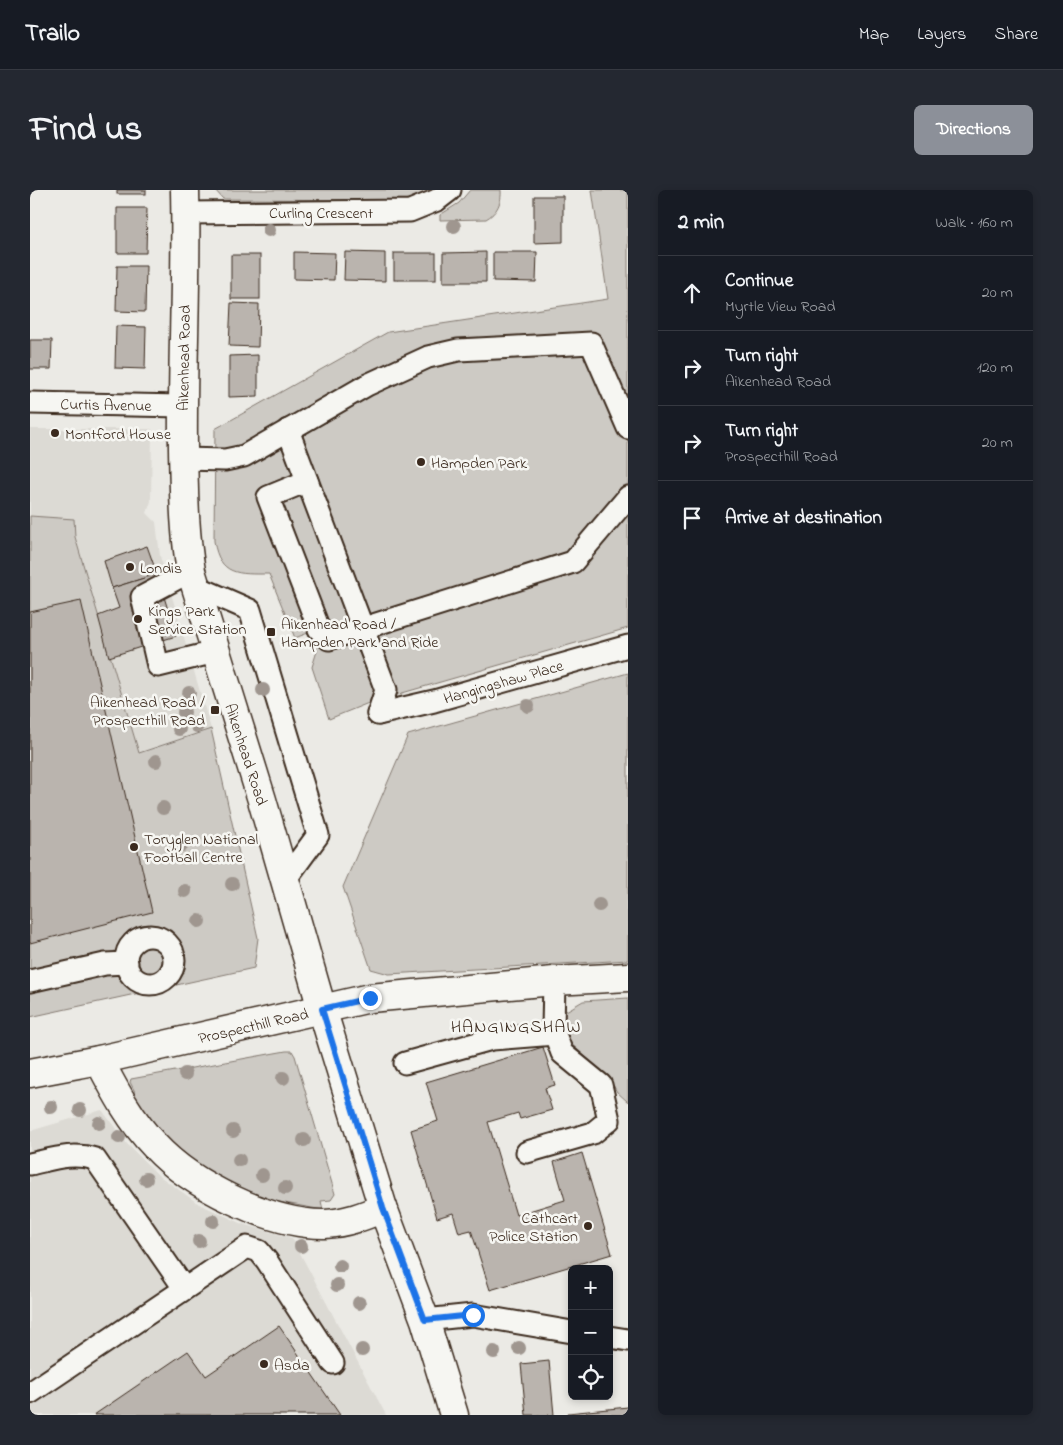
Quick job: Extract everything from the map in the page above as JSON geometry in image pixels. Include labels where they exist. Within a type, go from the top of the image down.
[{"type":"main road","name":"Aikenhead Road","points":[[186,201],[182,406],[186,543],[193,578],[383,1208],[425,1320],[454,1415]]},
{"type":"main road","name":"Prospecthill Road","points":[[30,1073],[99,1060],[370,998],[554,981],[628,977]]},
{"type":"main road","points":[[99,1060],[122,1106],[155,1147],[205,1187],[258,1210],[323,1224],[353,1220],[383,1208]]},
{"type":"street","name":"Curling Crescent","points":[[186,201],[410,211],[437,200],[450,190]]},
{"type":"street","points":[[183,459],[225,460],[244,456],[390,373],[428,357],[458,350],[591,343],[628,428]]},
{"type":"street","name":"Curtis Avenue","points":[[30,403],[182,406]]},
{"type":"street","points":[[288,430],[364,628]]},
{"type":"street","points":[[307,481],[268,497],[319,629],[329,639],[573,562],[628,497]]},
{"type":"street","points":[[215,652],[158,666],[142,597],[193,578],[250,610],[318,835],[285,880]]},
{"type":"street","name":"Hangingshaw Place","points":[[364,628],[386,690],[378,714],[628,646]]},
{"type":"street","points":[[30,981],[105,964],[126,963]]},
{"type":"street","points":[[527,1152],[593,1133],[609,1120],[601,1085],[562,1053],[554,1029],[554,981]]},
{"type":"street","points":[[405,1063],[492,1040],[555,1034]]},
{"type":"street","points":[[30,1164],[68,1155],[82,1155],[95,1158],[184,1288]]},
{"type":"street","points":[[30,1393],[246,1247],[259,1251],[333,1363]]},
{"type":"street","points":[[425,1320],[473,1315],[568,1331]]},
{"type":"street","points":[[613,1338],[628,1340]]},
{"type":"shaded area","points":[[215,190],[431,190],[416,198],[402,200],[223,199]]},
{"type":"shaded area","points":[[470,190],[501,190],[500,203],[493,214],[486,219],[440,220],[440,215],[459,203]]},
{"type":"shaded area","name":"Hampden Park","points":[[592,190],[628,190],[628,628],[371,702],[329,719],[312,667],[317,651],[308,633],[295,638],[269,574],[248,574],[232,571],[221,561],[217,552],[214,541],[215,429],[388,332],[608,299]]},
{"type":"shaded area","points":[[30,429],[152,429],[151,501],[147,513],[156,522],[160,556],[211,729],[139,753],[75,537],[74,520],[30,516]]},
{"type":"shaded area","name":"Toryglen National Football Centre","points":[[30,516],[74,519],[75,537],[139,753],[211,729],[258,938],[254,968],[30,1017]]},
{"type":"shaded area","points":[[628,673],[628,960],[389,974],[371,969],[343,887],[408,735]]},
{"type":"shaded area","points":[[628,998],[628,1102],[617,1092],[613,1085],[605,1087],[598,1068],[568,1041],[561,1014],[583,1001]]},
{"type":"shaded area","points":[[292,1051],[295,1056],[335,1194],[331,1200],[321,1201],[323,1210],[252,1197],[216,1179],[156,1131],[129,1095],[135,1092],[130,1082],[131,1079]]},
{"type":"shaded area","points":[[102,1110],[127,1144],[158,1175],[199,1204],[243,1224],[292,1238],[386,1415],[30,1415],[30,1131]]},
{"type":"building","points":[[117,190],[146,190],[146,194],[117,194]]},
{"type":"building","points":[[534,196],[563,196],[563,242],[534,243]]},
{"type":"building","points":[[117,208],[147,208],[146,253],[117,253]]},
{"type":"building","points":[[294,252],[335,253],[334,280],[294,279]]},
{"type":"building","points":[[345,252],[385,253],[385,281],[344,280]]},
{"type":"building","points":[[486,252],[486,282],[443,282],[443,253]]},
{"type":"building","points":[[493,252],[537,252],[536,282],[493,281]]},
{"type":"building","points":[[394,253],[436,253],[436,280],[394,280]]},
{"type":"building","points":[[231,255],[260,255],[260,299],[231,299]]},
{"type":"building","points":[[117,266],[146,266],[145,312],[116,311]]},
{"type":"building","points":[[231,303],[259,304],[258,347],[229,346]]},
{"type":"building","points":[[116,326],[146,327],[145,369],[115,368]]},
{"type":"building","points":[[30,340],[52,340],[51,369],[30,369]]},
{"type":"building","points":[[258,355],[258,396],[229,397],[229,356]]},
{"type":"building","name":"Londis","points":[[147,546],[157,574],[112,588],[104,561]]},
{"type":"building","points":[[157,574],[176,636],[109,657],[98,616],[119,608],[112,588]]},
{"type":"building","name":"Toryglen National Football Centre","points":[[81,601],[152,912],[30,943],[30,612]]},
{"type":"building","points":[[543,1047],[555,1085],[545,1088],[552,1110],[520,1119],[518,1113],[488,1122],[516,1215],[565,1200],[554,1162],[582,1153],[612,1254],[575,1265],[568,1265],[568,1267],[490,1290],[471,1230],[459,1233],[453,1213],[437,1218],[411,1130],[438,1121],[426,1082]]},
{"type":"building","name":"Asda","points":[[279,1326],[340,1415],[94,1415],[188,1351],[206,1376]]},
{"type":"building","points":[[549,1361],[554,1415],[526,1415],[521,1364]]},
{"type":"building","points":[[628,1407],[628,1415],[568,1415],[568,1413]]},
{"type":"place","name":"Montford House","points":[[55,433]]},
{"type":"place","name":"Hampden Park","points":[[421,462]]},
{"type":"place","name":"Londis","points":[[130,567]]},
{"type":"place","name":"Kings Park Service Station","points":[[138,619]]},
{"type":"place","name":"Aikenhead Road / Hampden Park and Ride","points":[[271,632]]},
{"type":"place","name":"Aikenhead Road / Prospecthill Road","points":[[215,710]]},
{"type":"place","name":"Toryglen National Football Centre","points":[[134,847]]},
{"type":"place","name":"Cathcart Police Station","points":[[588,1226]]},
{"type":"place","name":"Asda","points":[[264,1364]]},
{"type":"district","name":"HANGINGSHAW","points":[[516,1026]]},
{"type":"route","points":[[370,998],[322,1009],[383,1208],[425,1320],[473,1315]]}]
